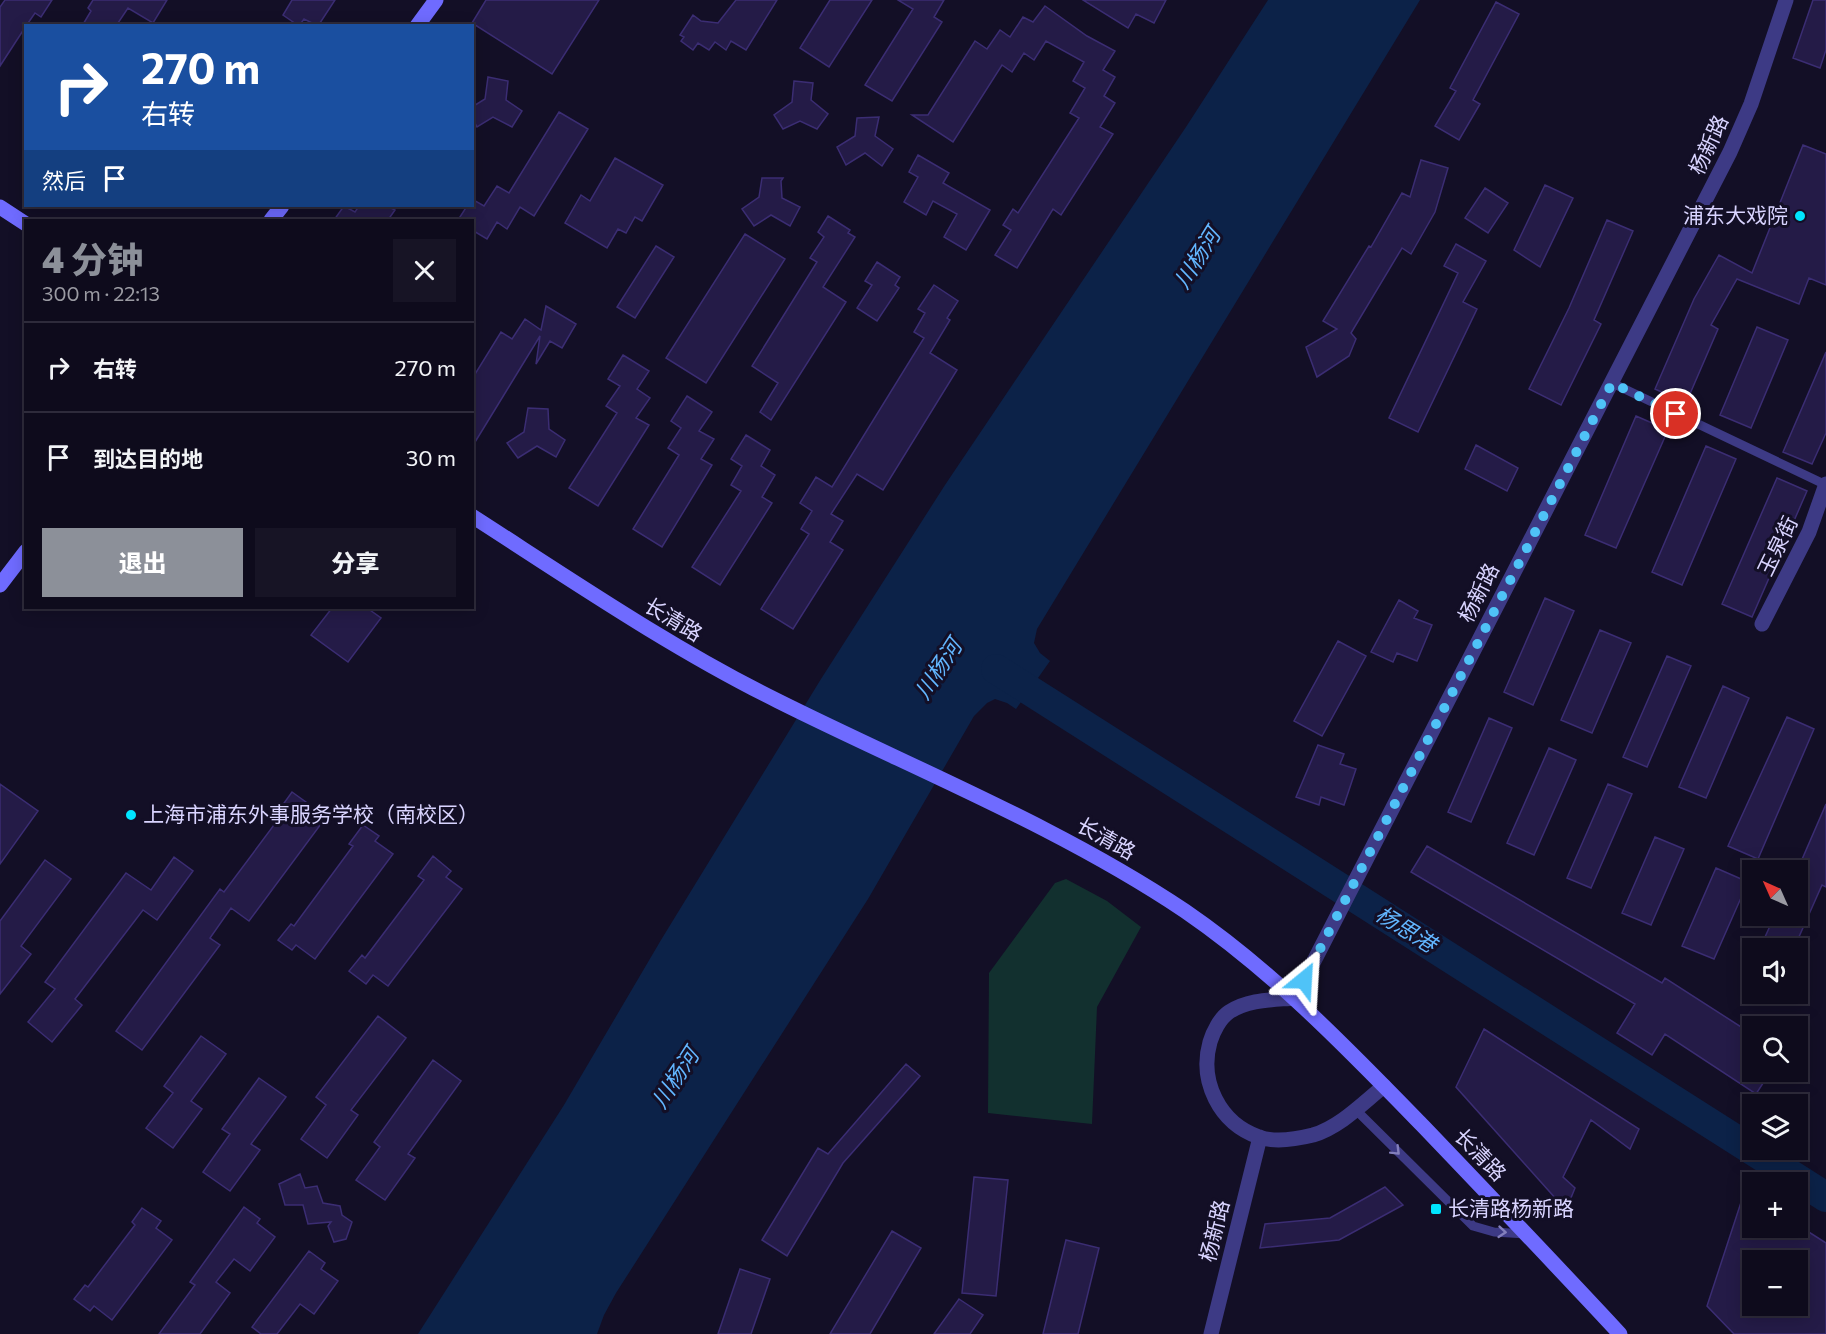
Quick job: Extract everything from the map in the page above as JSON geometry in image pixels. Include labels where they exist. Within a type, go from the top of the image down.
[{"type":"main road","points":[[418,24],[436,0]]},
{"type":"main road","points":[[0,207],[24,223]]},
{"type":"main road","points":[[272,219],[281,207]]},
{"type":"main road","name":"长清路","points":[[474,517],[632,620],[704,663],[777,701],[1048,831],[1121,870],[1186,912],[1247,956],[1295,998],[1384,1086],[1620,1334]]},
{"type":"main road","points":[[0,585],[24,553]]},
{"type":"street","name":"杨新路","points":[[1295,998],[1730,152],[1751,104],[1786,0]]},
{"type":"street","name":"玉泉街","points":[[1762,624],[1809,532],[1826,484]]},
{"type":"street","points":[[1295,998],[1249,1002],[1227,1013],[1212,1033],[1206,1056],[1207,1080],[1218,1106],[1238,1126],[1260,1137],[1290,1140],[1316,1134],[1355,1109],[1384,1086]]},
{"type":"street","name":"杨新路","points":[[1211,1334],[1260,1137]]},
{"type":"lane","points":[[1612,383],[1826,484]]},
{"type":"lane","points":[[1355,1109],[1473,1226],[1494,1232],[1526,1234]]},
{"type":"green space","points":[[1066,879],[1107,901],[1141,927],[1097,1007],[1092,1124],[988,1113],[989,973],[1055,883]]},
{"type":"water","name":"川杨河","points":[[1268,0],[1420,0],[1037,629],[1034,643],[1040,653],[1050,661],[1016,709],[995,699],[987,703],[974,716],[868,899],[616,1293],[597,1334],[418,1334],[564,1105],[661,940],[821,679],[945,485],[1186,127]]},
{"type":"building","points":[[5,0],[52,0],[41,17],[35,13],[28,24],[24,24],[24,30],[0,66],[0,7]]},
{"type":"building","points":[[93,0],[167,0],[153,23],[128,8],[117,24],[83,24],[91,11],[88,8]]},
{"type":"building","points":[[292,0],[335,0],[319,24],[304,19],[300,24],[296,24],[283,15]]},
{"type":"building","points":[[486,0],[599,0],[552,74],[472,23]]},
{"type":"building","points":[[736,0],[777,0],[746,50],[731,41],[726,50],[715,42],[709,50],[698,43],[693,50],[681,41],[684,37],[680,35],[693,15],[701,21],[718,23]]},
{"type":"building","points":[[830,0],[872,0],[829,67],[800,48]]},
{"type":"building","points":[[898,0],[944,0],[934,17],[942,22],[892,101],[865,85],[913,9]]},
{"type":"building","points":[[1083,0],[1166,0],[1154,23],[1136,14],[1128,28]]},
{"type":"building","points":[[1813,0],[1826,0],[1826,50],[1820,68],[1793,58]]},
{"type":"building","points":[[1496,2],[1519,14],[1473,100],[1480,104],[1459,140],[1435,126],[1456,91],[1450,88]]},
{"type":"building","points":[[1045,6],[1087,36],[1115,51],[1103,70],[1115,77],[1104,96],[1115,103],[1100,127],[1113,134],[1061,215],[1053,209],[1017,268],[995,255],[1011,230],[1003,225],[1013,209],[1018,213],[1079,118],[1070,113],[1085,88],[1073,81],[1084,62],[1046,41],[1034,60],[1024,53],[1012,72],[1002,65],[953,142],[912,115],[928,115],[975,41],[987,49],[1000,30],[1010,37],[1023,17],[1033,22]]},
{"type":"building","points":[[488,77],[508,81],[506,100],[522,111],[512,127],[493,117],[477,127],[474,121],[474,106],[485,99]]},
{"type":"building","points":[[794,81],[813,83],[811,100],[828,114],[817,129],[800,121],[783,129],[774,115],[792,102]]},
{"type":"building","points":[[559,112],[588,129],[534,216],[520,207],[507,229],[497,222],[487,239],[474,231],[474,219],[459,219],[466,207],[474,207],[474,200],[484,206],[497,186],[509,193]]},
{"type":"building","points":[[879,117],[875,136],[893,149],[882,166],[865,153],[846,165],[837,147],[855,136],[857,118]]},
{"type":"building","name":"浦东大戏院","points":[[1803,145],[1826,154],[1826,285],[1809,278],[1799,304],[1737,279],[1711,325],[1718,329],[1686,403],[1655,389],[1694,299],[1719,255],[1752,273]]},
{"type":"building","points":[[918,155],[949,173],[943,183],[990,210],[966,250],[944,237],[957,214],[933,201],[926,215],[904,202],[918,177],[909,172]]},
{"type":"building","points":[[615,158],[663,185],[642,221],[635,217],[626,233],[618,229],[607,248],[565,223],[581,195],[590,201]]},
{"type":"building","points":[[1421,160],[1448,168],[1435,212],[1411,254],[1402,248],[1351,333],[1356,339],[1349,356],[1317,377],[1306,347],[1337,329],[1323,321],[1369,246],[1371,247],[1402,193],[1410,197]]},
{"type":"building","points":[[762,178],[783,178],[781,181],[782,198],[800,207],[790,226],[771,215],[754,226],[742,209],[759,197]]},
{"type":"building","points":[[1545,185],[1573,198],[1540,267],[1514,250]]},
{"type":"building","points":[[1485,188],[1508,203],[1488,233],[1465,218]]},
{"type":"building","points":[[343,207],[355,212],[358,207],[389,207],[395,210],[389,219],[335,219]]},
{"type":"building","points":[[828,216],[850,230],[848,233],[855,237],[823,287],[846,302],[771,420],[760,412],[778,383],[752,366],[817,262],[810,258],[824,237],[818,232]]},
{"type":"building","points":[[1607,220],[1633,231],[1594,320],[1601,324],[1561,405],[1529,389],[1569,308]]},
{"type":"building","points":[[745,234],[785,259],[706,383],[666,358]]},
{"type":"building","points":[[1456,244],[1486,261],[1463,302],[1477,309],[1418,432],[1389,418],[1458,273],[1444,266]]},
{"type":"building","points":[[656,246],[674,257],[635,318],[617,307]]},
{"type":"building","points":[[877,262],[900,277],[895,285],[899,288],[877,321],[857,308],[872,285],[865,281]]},
{"type":"building","points":[[934,285],[958,301],[947,318],[950,320],[930,353],[957,370],[883,490],[857,474],[831,514],[843,521],[830,542],[843,550],[793,629],[761,609],[809,534],[801,529],[812,511],[800,503],[816,477],[832,487],[924,338],[914,332],[925,313],[918,309]]},
{"type":"building","points":[[546,306],[576,324],[562,348],[550,341],[536,364],[540,336],[474,444],[474,376],[501,332],[512,339],[525,319],[541,330]]},
{"type":"building","points":[[1757,327],[1788,340],[1751,428],[1720,415]]},
{"type":"building","points":[[1826,352],[1826,433],[1812,464],[1783,452]]},
{"type":"building","points":[[623,355],[649,371],[637,389],[650,398],[636,418],[649,425],[598,506],[569,488],[617,413],[606,406],[620,386],[608,379]]},
{"type":"building","points":[[687,396],[712,412],[699,431],[714,439],[701,459],[712,465],[662,547],[633,529],[679,455],[668,448],[681,428],[671,421]]},
{"type":"building","points":[[528,408],[548,409],[549,429],[565,440],[556,457],[537,446],[518,458],[507,443],[524,432]]},
{"type":"building","points":[[1636,416],[1668,430],[1616,548],[1585,535]]},
{"type":"building","points":[[746,435],[770,450],[761,466],[775,475],[762,497],[772,503],[720,585],[692,567],[741,491],[731,485],[742,466],[731,459]]},
{"type":"building","points":[[1476,445],[1518,468],[1507,491],[1465,469]]},
{"type":"building","points":[[1706,446],[1736,459],[1682,585],[1652,572]]},
{"type":"building","points":[[1777,478],[1807,491],[1752,617],[1722,604]]},
{"type":"building","points":[[1545,598],[1574,611],[1533,705],[1504,692]]},
{"type":"building","points":[[1399,600],[1418,611],[1414,618],[1432,625],[1417,661],[1397,653],[1393,662],[1371,652]]},
{"type":"building","points":[[331,609],[368,609],[381,618],[348,662],[311,635]]},
{"type":"building","points":[[1600,630],[1631,643],[1592,733],[1561,720]]},
{"type":"building","points":[[1338,641],[1366,656],[1322,736],[1294,721]]},
{"type":"building","points":[[1667,656],[1691,666],[1647,767],[1623,757]]},
{"type":"building","points":[[1723,686],[1749,698],[1706,798],[1679,787]]},
{"type":"building","points":[[1787,717],[1814,729],[1758,859],[1728,846]]},
{"type":"building","points":[[1489,718],[1512,728],[1471,822],[1448,812]]},
{"type":"building","points":[[1318,745],[1344,754],[1340,764],[1356,769],[1344,805],[1321,797],[1319,805],[1296,797]]},
{"type":"building","points":[[1549,748],[1576,760],[1534,855],[1507,843]]},
{"type":"building","points":[[0,784],[38,811],[0,864]]},
{"type":"building","points":[[1608,784],[1632,794],[1591,888],[1567,878]]},
{"type":"building","points":[[292,792],[310,805],[305,812],[321,824],[249,921],[231,908],[210,938],[220,945],[142,1050],[116,1031],[220,889],[224,892],[283,813],[279,810]]},
{"type":"building","points":[[1826,804],[1826,887],[1822,885],[1808,916],[1808,860],[1802,860]]},
{"type":"building","points":[[363,825],[379,836],[375,841],[393,854],[315,959],[296,945],[292,950],[278,940],[291,924],[294,926],[353,846],[349,844]]},
{"type":"building","points":[[1655,837],[1684,849],[1651,925],[1622,913]]},
{"type":"building","points":[[1427,846],[1662,983],[1665,978],[1742,1028],[1742,1082],[1764,1082],[1756,1094],[1665,1034],[1652,1055],[1617,1033],[1635,1004],[1411,872]]},
{"type":"building","points":[[433,856],[451,871],[446,877],[462,889],[388,986],[373,975],[366,984],[349,971],[362,955],[365,958],[424,880],[418,876]]},
{"type":"building","points":[[174,857],[193,871],[157,920],[143,910],[75,999],[82,1005],[52,1042],[28,1022],[55,989],[45,982],[126,873],[151,890]]},
{"type":"building","points":[[45,860],[71,879],[21,946],[31,954],[0,994],[0,921]]},
{"type":"building","points":[[1716,868],[1742,879],[1742,896],[1714,959],[1682,946]]},
{"type":"building","points":[[1770,926],[1804,926],[1798,938],[1765,938]]},
{"type":"building","points":[[378,1016],[406,1038],[351,1110],[358,1115],[327,1158],[301,1139],[326,1105],[316,1097]]},
{"type":"building","points":[[1484,1029],[1639,1129],[1630,1149],[1591,1120],[1563,1177],[1575,1188],[1566,1210],[1456,1087]]},
{"type":"building","points":[[201,1036],[226,1054],[191,1101],[202,1109],[173,1148],[146,1128],[173,1093],[164,1086]]},
{"type":"building","points":[[433,1060],[461,1081],[408,1154],[415,1158],[385,1200],[356,1180],[380,1147],[374,1142]]},
{"type":"building","points":[[906,1064],[920,1076],[843,1163],[787,1256],[762,1240],[818,1148],[828,1154]]},
{"type":"building","points":[[259,1078],[286,1097],[251,1144],[260,1150],[230,1191],[203,1172],[230,1134],[222,1129]]},
{"type":"building","points":[[300,1174],[305,1188],[317,1186],[323,1203],[340,1206],[342,1215],[352,1222],[346,1239],[334,1242],[328,1226],[331,1222],[308,1224],[303,1205],[285,1205],[279,1184]]},
{"type":"building","points":[[974,1177],[1008,1180],[996,1296],[962,1293]]},
{"type":"building","points":[[1385,1187],[1403,1205],[1339,1240],[1260,1248],[1265,1224],[1330,1218]]},
{"type":"building","points":[[1742,1199],[1742,1238],[1808,1238],[1808,1231],[1826,1243],[1826,1334],[1734,1334],[1707,1306]]},
{"type":"building","points":[[244,1207],[260,1219],[257,1223],[275,1237],[250,1271],[234,1259],[216,1282],[230,1293],[200,1334],[159,1334],[195,1285],[190,1282]]},
{"type":"building","points":[[142,1208],[161,1221],[156,1228],[172,1240],[112,1320],[94,1306],[90,1311],[74,1299],[85,1285],[88,1287],[135,1225],[132,1222]]},
{"type":"building","points":[[892,1231],[921,1248],[870,1334],[830,1334]]},
{"type":"building","points":[[1066,1240],[1099,1248],[1078,1334],[1043,1334]]},
{"type":"building","points":[[309,1251],[325,1263],[321,1269],[338,1281],[314,1314],[300,1304],[277,1334],[261,1334],[252,1327]]},
{"type":"building","points":[[740,1269],[770,1279],[751,1334],[718,1334]]},
{"type":"building","points":[[959,1299],[983,1315],[970,1334],[934,1334]]},
{"type":"waterway","name":"杨思港","points":[[996,669],[1826,1197]]},
{"type":"place","name":"浦东大戏院","points":[[1800,216]]},
{"type":"place","name":"上海市浦东外事服务学校（南校区）","points":[[131,815]]},
{"type":"place","name":"长清路杨新路","points":[[1436,1209]]},
{"type":"route","points":[[1304,980],[1612,383],[1676,414]]}]
